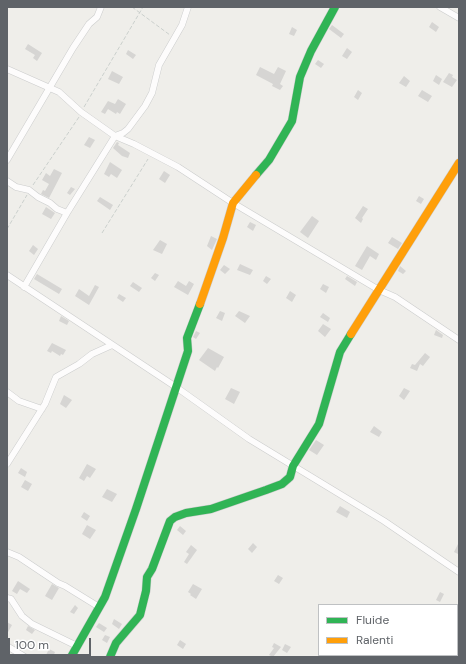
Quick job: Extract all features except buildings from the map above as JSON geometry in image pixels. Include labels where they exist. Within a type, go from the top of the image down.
[{"type":"street","points":[[7,160],[49,88],[89,24],[97,17],[101,7]]},
{"type":"street","points":[[24,286],[66,213],[115,136],[128,129],[145,106],[152,93],[159,65],[176,38],[188,7]]},
{"type":"street","points":[[71,657],[105,597],[188,351],[187,338],[208,283],[233,203],[269,160],[292,121],[300,77],[311,51],[335,7]]},
{"type":"street","points":[[440,7],[459,18]]},
{"type":"street","points":[[7,70],[59,92],[81,112],[115,136],[178,167],[233,203],[379,290],[395,297],[459,340]]},
{"type":"street","points":[[110,657],[116,642],[140,615],[146,591],[147,577],[152,569],[170,521],[175,517],[186,513],[211,509],[282,484],[290,477],[293,466],[319,424],[340,352],[459,163]]},
{"type":"street","points":[[7,181],[16,187],[30,190],[38,197],[66,213]]},
{"type":"street","points":[[7,275],[176,387],[249,439],[384,521],[459,572]]},
{"type":"street","points":[[7,464],[42,409],[56,377],[79,364],[92,354],[112,345]]},
{"type":"street","points":[[7,392],[20,401],[42,409]]},
{"type":"street","points":[[7,552],[19,557],[58,583],[99,607]]},
{"type":"street","points":[[7,598],[11,599],[22,616],[32,624],[77,646]]},
{"type":"street","points":[[7,646],[25,657]]},
{"type":"path","points":[[132,7],[176,38]]},
{"type":"path","points":[[7,229],[30,190],[81,112],[143,7]]},
{"type":"path","points":[[102,233],[151,153]]},
{"type":"traffic: fast","points":[[256,175],[269,160],[292,121],[300,77],[311,51],[335,7]]},
{"type":"traffic: fast","points":[[71,657],[105,597],[136,509],[188,351],[187,338],[200,304]]},
{"type":"traffic: fast","points":[[110,657],[116,643],[140,615],[146,591],[147,577],[152,569],[170,521],[175,517],[186,513],[211,509],[266,490],[282,484],[290,477],[293,466],[319,424],[340,352],[351,334]]},
{"type":"traffic: slow","points":[[351,334],[459,163]]},
{"type":"traffic: slow","points":[[200,304],[223,238],[233,203],[256,175]]}]
